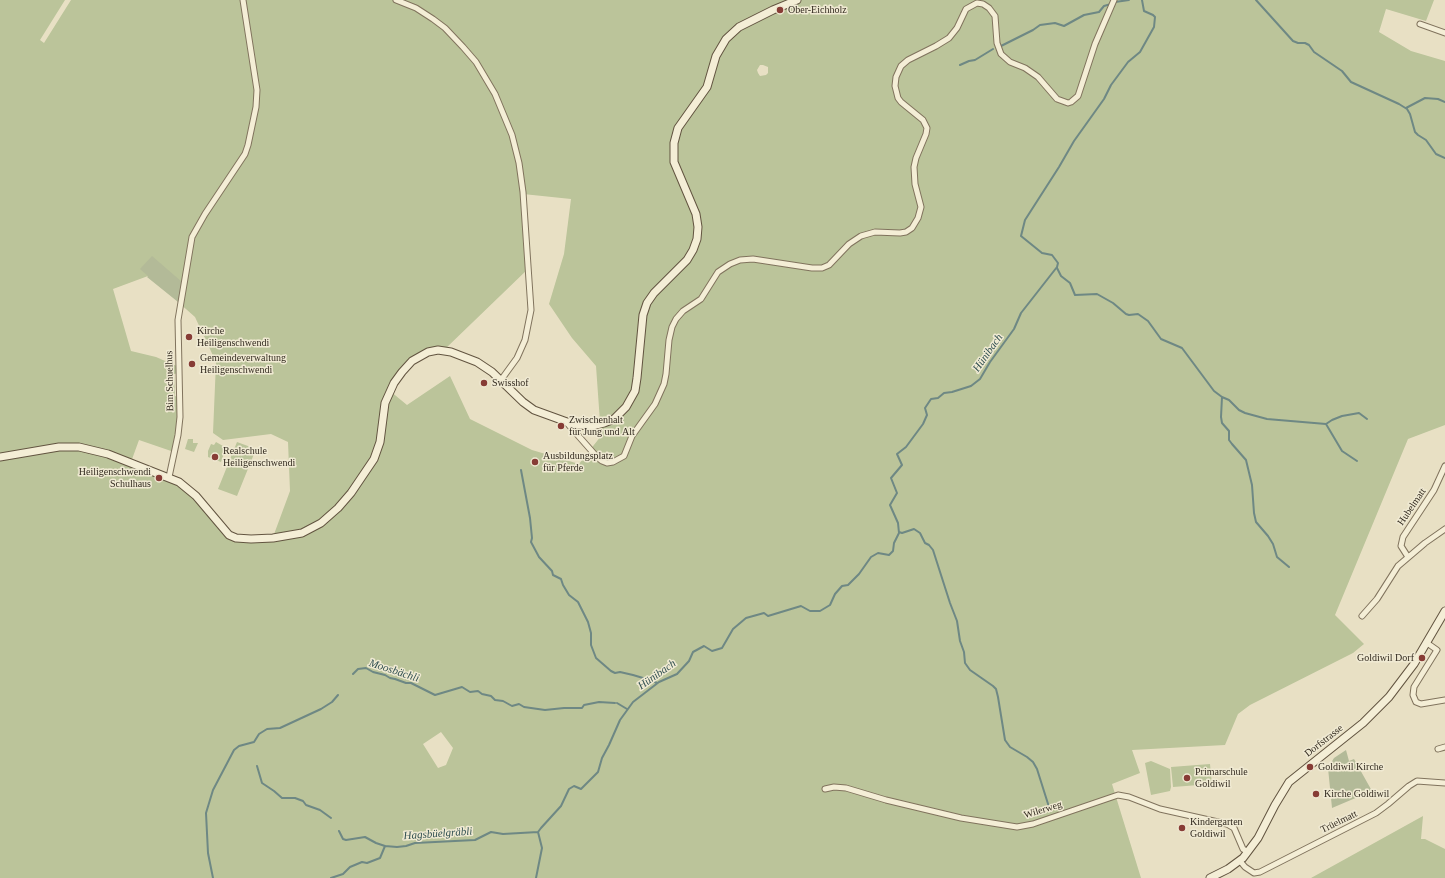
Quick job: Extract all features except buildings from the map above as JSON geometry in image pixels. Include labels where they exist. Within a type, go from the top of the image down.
[{"type":"street","name":"Bim Schuelhus","points":[[169,477],[178,435],[180,417],[178,327],[193,234],[243,158],[250,138],[256,107],[257,90],[243,0]]},
{"type":"street","points":[[396,0],[416,8],[433,19],[449,32],[476,62],[495,94],[508,122],[516,148],[523,192],[531,310],[524,345],[512,366],[501,380]]},
{"type":"street","points":[[0,457],[49,448],[79,447],[108,454],[179,482],[196,496],[232,537],[251,539],[279,537],[302,533],[321,523],[338,508],[351,493],[369,467],[377,452],[387,396],[398,377],[412,361],[428,352],[438,350],[451,352],[477,362],[501,380],[534,410],[567,422],[586,426],[604,423],[618,415],[626,408],[636,386],[643,315],[646,303],[687,260],[697,239],[698,227],[696,214],[674,162],[674,143],[678,128],[707,87],[716,56],[726,39],[735,30],[751,21],[797,0]]},
{"type":"street","points":[[567,422],[597,457],[604,462],[616,462],[625,454],[632,436],[651,410],[659,395],[665,379],[669,340],[672,327],[676,319],[683,311],[701,299],[714,278],[722,269],[734,262],[746,259],[822,268],[829,264],[849,244],[861,236],[875,232],[900,233],[912,228],[918,218],[921,207],[915,180],[915,163],[927,128],[923,120],[898,98],[895,86],[896,77],[902,66],[908,60],[949,38],[957,28],[966,9],[977,3],[983,4],[989,8],[995,16],[997,43],[1001,54],[1010,62],[1038,77],[1057,99],[1068,103],[1078,96],[1095,44],[1114,0]]},
{"type":"street","points":[[1420,24],[1445,33]]},
{"type":"street","name":"Hubelmatt","points":[[1408,557],[1401,546],[1403,537],[1434,490],[1445,466]]},
{"type":"street","points":[[1362,616],[1377,599],[1398,566],[1445,529]]},
{"type":"street","name":"Dorfstrasse","points":[[1210,878],[1240,861],[1248,852],[1258,838],[1289,782],[1364,723],[1398,687],[1442,620],[1445,611]]},
{"type":"street","points":[[1427,643],[1437,650],[1414,687],[1413,695],[1416,702],[1421,704],[1445,700]]},
{"type":"street","points":[[1438,749],[1445,747]]},
{"type":"street","name":"Trüelmatt","points":[[1240,861],[1245,867],[1254,873],[1260,872],[1376,813],[1417,781],[1445,783]]},
{"type":"street","name":"Wilerweg","points":[[825,789],[834,787],[846,788],[886,800],[961,818],[1017,827],[1033,824],[1118,795],[1129,797],[1160,809],[1227,824],[1234,828],[1243,849],[1248,852]]},
{"type":"green space","points":[[0,0],[65,0],[40,40],[44,43],[71,0],[1434,0],[1426,21],[1386,9],[1379,32],[1411,51],[1445,61],[1445,425],[1408,439],[1335,615],[1364,644],[1353,653],[1250,705],[1238,714],[1225,745],[1132,750],[1140,773],[1112,784],[1141,878],[0,878]],"holes":[[[760,65],[768,67],[768,73],[766,75],[760,76],[757,70]],[[523,194],[571,199],[564,254],[549,304],[572,338],[596,366],[601,436],[579,464],[532,450],[470,419],[450,376],[407,405],[390,391],[423,354],[444,350],[529,268]],[[148,276],[182,282],[178,302],[195,317],[216,362],[213,433],[223,440],[271,434],[288,442],[290,491],[273,537],[229,535],[179,482],[131,462],[139,440],[174,452],[180,398],[175,396],[174,374],[179,373],[179,367],[156,357],[131,351],[113,289]],[[441,732],[453,748],[446,765],[438,768],[423,744]]]},
{"type":"green space","points":[[152,256],[182,282],[178,302],[147,277],[148,276],[140,269]]},
{"type":"green space","points":[[188,439],[193,439],[193,443],[198,443],[194,452],[185,449]]},
{"type":"green space","points":[[216,442],[223,446],[226,451],[221,462],[208,457],[208,451],[211,444],[214,445]]},
{"type":"green space","points":[[237,442],[256,449],[237,496],[218,489]]},
{"type":"green space","points":[[1346,750],[1349,761],[1354,759],[1372,791],[1332,808],[1328,768],[1334,758]]},
{"type":"green space","points":[[1151,761],[1170,769],[1170,791],[1151,795],[1145,763]]},
{"type":"green space","points":[[1210,764],[1212,784],[1173,787],[1171,767]]},
{"type":"green space","points":[[1423,816],[1421,839],[1425,839],[1445,849],[1445,878],[1311,878]]},
{"type":"waterway","points":[[1115,2],[1129,0]]},
{"type":"waterway","name":"Hünibach","points":[[536,878],[542,848],[538,832],[561,806],[569,789],[574,786],[581,789],[598,772],[602,758],[620,720],[633,702],[659,682],[677,674],[689,661],[693,652],[704,646],[712,651],[722,648],[733,629],[746,618],[764,613],[768,616],[801,606],[810,611],[820,611],[830,605],[835,594],[842,586],[848,585],[859,574],[871,557],[878,553],[889,555],[893,551],[894,543],[899,533],[898,523],[890,505],[897,493],[891,478],[902,465],[897,454],[906,447],[923,424],[927,415],[925,408],[931,399],[938,398],[944,393],[971,386],[980,379],[990,362],[1014,329],[1021,313],[1057,267],[1058,263],[1052,255],[1042,253],[1021,236],[1025,220],[1074,141],[1104,99],[1111,85],[1128,62],[1140,52],[1154,27],[1155,17],[1144,11],[1142,0]]},
{"type":"waterway","points":[[1256,0],[1293,41],[1309,45],[1314,52],[1342,71],[1351,82],[1407,109],[1415,132],[1426,140],[1436,154],[1445,158]]},
{"type":"waterway","points":[[999,47],[1040,25],[1055,23],[1064,26],[1084,15],[1099,12],[1104,6],[1111,4]]},
{"type":"waterway","points":[[960,65],[975,60],[993,49]]},
{"type":"waterway","points":[[1406,108],[1425,98],[1438,99],[1445,102]]},
{"type":"waterway","points":[[1057,268],[1061,276],[1070,283],[1075,295],[1097,294],[1113,303],[1126,314],[1138,314],[1148,321],[1161,339],[1182,348],[1214,391],[1222,397],[1222,423],[1229,431],[1229,440],[1246,460],[1252,485],[1256,522],[1273,544],[1277,557],[1289,567]]},
{"type":"waterway","points":[[1222,397],[1229,400],[1239,410],[1245,413],[1267,419],[1326,424],[1342,416],[1359,413],[1367,419]]},
{"type":"waterway","points":[[1326,424],[1342,451],[1357,461]]},
{"type":"waterway","points":[[521,470],[530,518],[531,542],[539,557],[552,571],[553,575],[561,579],[569,595],[578,602],[588,622],[591,633],[591,645],[596,658],[615,673],[620,672],[633,675],[657,683]]},
{"type":"waterway","points":[[899,532],[902,533],[914,529],[920,533],[925,543],[933,550],[957,621],[965,663],[970,670],[996,689],[1005,740],[1010,747],[1033,762],[1037,769],[1049,807]]},
{"type":"waterway","name":"Moosbächli","points":[[353,674],[358,669],[366,668],[390,678],[411,683],[435,695],[462,687],[470,692],[478,691],[482,694],[491,696],[495,700],[503,701],[512,706],[519,704],[524,707],[545,710],[582,708],[584,705],[599,702],[615,703]]},
{"type":"waterway","name":"Moosbächli","points":[[213,878],[208,853],[206,813],[213,790],[234,750],[239,746],[254,742],[259,734],[267,729],[280,728],[321,709],[332,702],[338,695]]},
{"type":"waterway","name":"Moosbächli","points":[[617,703],[627,709]]},
{"type":"waterway","name":"Hagsbüelgräbli","points":[[257,766],[262,783],[282,798],[295,798],[303,801],[306,805],[320,810],[331,818]]},
{"type":"waterway","name":"Hagsbüelgräbli","points":[[339,831],[343,839],[346,840],[365,837],[385,846],[397,847],[415,843],[475,840],[491,832],[503,834],[538,832]]},
{"type":"waterway","name":"Hagsbüelgräbli","points":[[331,878],[343,874],[350,867],[362,862],[367,863],[380,858],[385,846]]},
{"type":"place","name":"Ober-Eichholz","points":[[780,10]]},
{"type":"place","name":"Kirche Heiligenschwendi","points":[[189,337]]},
{"type":"place","name":"Gemeindeverwaltung Heiligenschwendi","points":[[192,364]]},
{"type":"place","name":"Swisshof","points":[[484,383]]},
{"type":"place","name":"Zwischenhalt für Jung und Alt","points":[[561,426]]},
{"type":"place","name":"Realschule Heiligenschwendi","points":[[215,457]]},
{"type":"place","name":"Ausbildungsplatz für Pferde","points":[[535,462]]},
{"type":"place","name":"Heiligenschwendi Schulhaus","points":[[159,478]]},
{"type":"place","name":"Goldiwil Dorf","points":[[1422,658]]},
{"type":"place","name":"Goldiwil Kirche","points":[[1310,767]]},
{"type":"place","name":"Primarschule Goldiwil","points":[[1187,778]]},
{"type":"place","name":"Kirche Goldiwil","points":[[1316,794]]},
{"type":"place","name":"Kindergarten Goldiwil","points":[[1182,828]]}]
